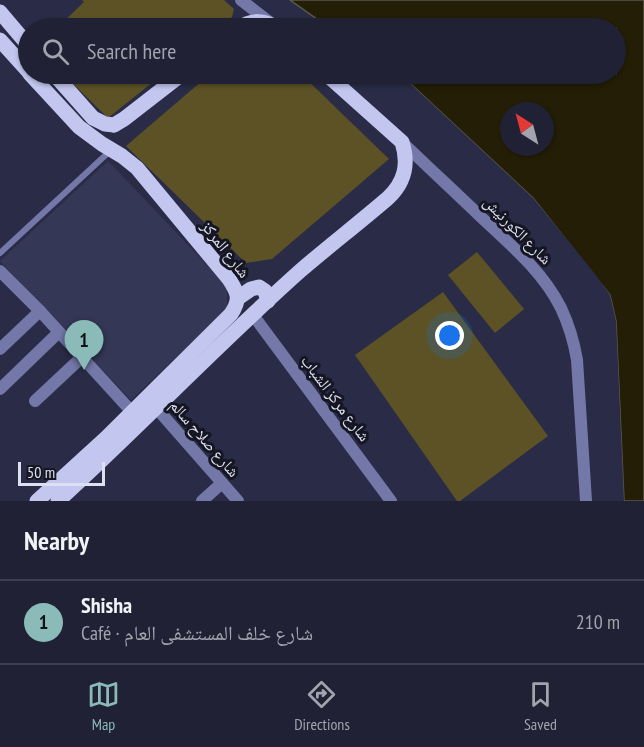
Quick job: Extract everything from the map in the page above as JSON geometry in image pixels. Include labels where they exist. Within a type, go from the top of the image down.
[{"type":"main road","points":[[0,12],[18,33]]},
{"type":"main road","name":"شارع المركز","points":[[1,43],[18,61]]},
{"type":"main road","name":"شارع المركز","points":[[40,84],[79,127],[137,168],[229,279],[238,298],[231,314],[58,501]]},
{"type":"main road","points":[[63,84],[93,118],[105,124],[114,125],[169,84]]},
{"type":"main road","name":"شارع الكورنيش","points":[[337,84],[402,142]]},
{"type":"main road","points":[[112,149],[114,125]]},
{"type":"main road","name":"شارع المركز","points":[[38,501],[132,412],[151,403],[253,315],[301,270],[394,192],[405,170],[405,153],[402,142]]},
{"type":"main road","points":[[238,298],[251,289],[259,287],[265,291],[268,301]]},
{"type":"street","points":[[241,0],[264,18]]},
{"type":"street","name":"شارع الكورنيش","points":[[402,142],[524,258],[560,306],[574,342],[577,360],[586,501]]},
{"type":"street","points":[[1,274],[40,311],[132,412]]},
{"type":"street","points":[[0,349],[40,311]]},
{"type":"street","name":"شارع مركز الشباب","points":[[253,315],[391,501]]},
{"type":"street","points":[[0,389],[59,332]]},
{"type":"street","points":[[35,401],[82,357]]},
{"type":"street","name":"شارع صلاح سالم","points":[[151,403],[238,501]]},
{"type":"street","points":[[202,501],[222,483]]},
{"type":"lane","points":[[0,253],[112,149]]},
{"type":"shaded area","points":[[82,0],[224,0],[234,9],[231,18],[67,18],[84,2]]},
{"type":"shaded area","points":[[290,0],[644,0],[644,501],[624,501],[616,321],[610,295],[533,198],[411,84],[626,84],[626,18],[316,18]]},
{"type":"shaded area","points":[[73,84],[150,84],[108,118]]},
{"type":"shaded area","points":[[198,84],[311,84],[389,159],[272,259],[246,263],[126,146]]},
{"type":"shaded area","points":[[108,161],[227,286],[227,309],[131,400],[0,261]]},
{"type":"shaded area","points":[[477,252],[524,309],[495,333],[448,275]]},
{"type":"shaded area","points":[[443,292],[548,436],[460,501],[457,501],[355,355]]},
{"type":"pier","points":[[408,84],[411,84],[533,198],[610,295],[616,321],[624,501],[621,501],[613,321],[607,297],[593,276],[531,200]]},
{"type":"place","name":"Shisha","points":[[84,370]]}]
